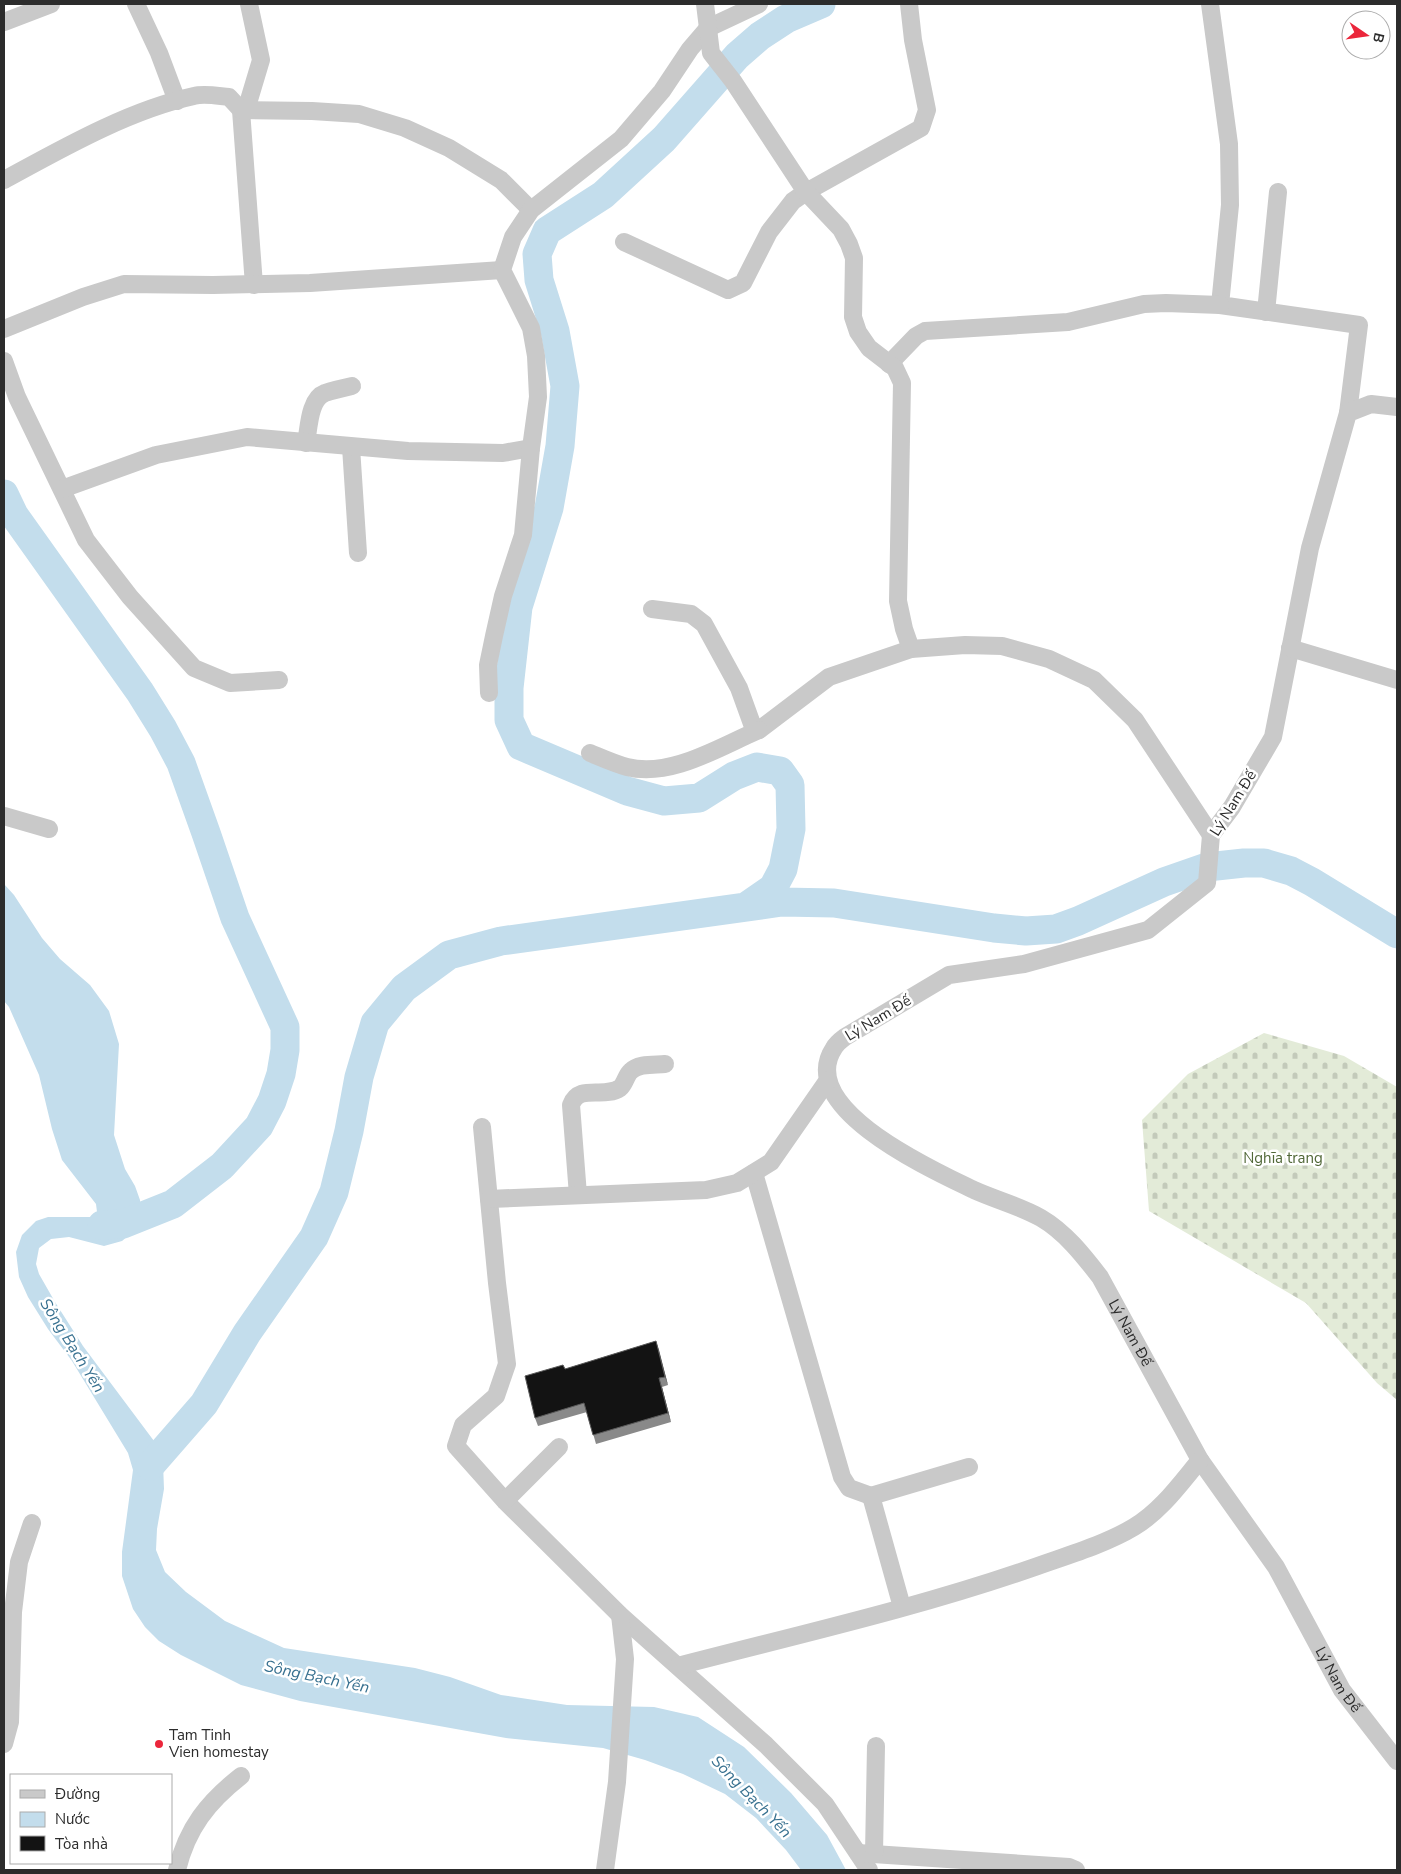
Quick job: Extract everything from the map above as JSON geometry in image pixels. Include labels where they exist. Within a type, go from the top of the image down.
[{"type":"street","points":[[4,22],[51,4]]},
{"type":"street","points":[[136,4],[159,53],[177,101]]},
{"type":"street","points":[[249,4],[261,60],[244,110],[254,285]]},
{"type":"street","points":[[705,4],[711,54],[733,81],[806,192],[841,229],[854,258],[853,317],[858,332],[868,348],[895,368],[902,383],[898,602],[910,649]]},
{"type":"street","points":[[489,693],[488,665],[494,636],[503,596],[523,535],[538,397],[532,328],[502,270],[513,237],[531,210],[621,139],[662,91],[690,49],[708,28],[759,4]]},
{"type":"street","points":[[624,242],[728,290],[743,282],[769,232],[793,201],[921,128],[927,110],[913,40],[909,4]]},
{"type":"street","points":[[1210,4],[1229,144],[1230,205],[1220,305]]},
{"type":"street","points":[[4,180],[72,143],[148,110],[196,95],[228,97],[244,110],[359,114],[405,128],[449,148],[502,180],[531,210]]},
{"type":"street","points":[[890,364],[916,336],[925,331],[1068,322],[1144,304],[1166,302],[1220,305],[1266,312],[1278,192]]},
{"type":"street","points":[[4,329],[83,297],[124,284],[254,285],[310,283],[502,270]]},
{"type":"street","name":"Lý Nam Đế","points":[[1266,312],[1359,325],[1348,413],[1310,548],[1273,737],[1232,807],[1211,835],[1207,883],[1148,930],[1024,964],[950,975],[845,1037],[834,1047],[829,1060],[828,1080],[835,1096],[846,1110],[897,1150],[975,1190],[1040,1218],[1058,1230],[1081,1252],[1100,1276],[1200,1460],[1276,1567],[1342,1690],[1397,1761]]},
{"type":"street","points":[[4,361],[17,397],[86,540],[130,598],[194,668],[230,683],[278,680]]},
{"type":"street","points":[[306,442],[312,411],[317,398],[324,393],[352,386]]},
{"type":"street","points":[[1348,413],[1371,404],[1397,407]]},
{"type":"street","points":[[62,489],[156,456],[247,437],[408,451],[503,453],[531,448]]},
{"type":"street","points":[[351,447],[358,553]]},
{"type":"street","points":[[652,610],[690,614],[704,624],[739,688],[752,724],[758,730]]},
{"type":"street","points":[[590,753],[626,767],[652,770],[677,766],[758,730],[829,677],[910,649],[965,645],[1002,646],[1048,659],[1094,680],[1135,720],[1211,835]]},
{"type":"street","points":[[1290,648],[1397,680]]},
{"type":"street","points":[[4,816],[48,829]]},
{"type":"street","points":[[578,1196],[570,1105],[573,1098],[579,1094],[607,1092],[620,1088],[631,1071],[638,1067],[665,1064]]},
{"type":"street","points":[[489,1199],[706,1190],[737,1183],[771,1162],[828,1080]]},
{"type":"street","points":[[482,1127],[507,1364],[496,1396],[463,1425],[456,1446],[505,1501],[620,1615],[766,1745],[825,1804],[867,1859]]},
{"type":"street","points":[[754,1173],[842,1477],[849,1488],[871,1496],[969,1467]]},
{"type":"street","points":[[505,1501],[559,1447]]},
{"type":"street","points":[[678,1666],[970,1590],[1088,1548],[1134,1527],[1152,1514],[1172,1494],[1200,1460]]},
{"type":"street","points":[[871,1496],[902,1607]]},
{"type":"street","points":[[4,1744],[10,1722],[13,1612],[19,1562],[32,1523]]},
{"type":"street","points":[[605,1870],[617,1782],[625,1658],[620,1615]]},
{"type":"street","points":[[867,1859],[876,1746]]},
{"type":"street","points":[[177,1870],[182,1853],[196,1822],[220,1793],[241,1776]]},
{"type":"street","points":[[867,1859],[1069,1867],[1076,1870]]},
{"type":"green space","name":"Nghĩa trang","points":[[1264,1033],[1344,1056],[1397,1087],[1397,1400],[1377,1383],[1306,1303],[1149,1211],[1142,1120],[1188,1074]]},
{"type":"water","name":"Sông Bạch Yến","points":[[4,884],[14,895],[42,938],[60,959],[90,985],[109,1011],[119,1044],[114,1135],[125,1169],[135,1186],[140,1200],[141,1212],[134,1231],[122,1241],[104,1246],[69,1237],[51,1239],[39,1248],[36,1264],[39,1274],[55,1302],[83,1346],[154,1441],[163,1463],[164,1489],[157,1529],[156,1550],[165,1572],[186,1592],[225,1621],[284,1648],[415,1668],[450,1677],[501,1695],[567,1705],[654,1707],[698,1717],[744,1747],[791,1793],[827,1835],[846,1870],[801,1870],[786,1850],[756,1818],[725,1794],[683,1774],[645,1760],[603,1748],[506,1738],[300,1701],[241,1685],[181,1655],[159,1641],[145,1627],[133,1609],[122,1576],[122,1552],[133,1470],[128,1453],[72,1361],[48,1329],[28,1297],[19,1277],[16,1252],[22,1235],[36,1221],[48,1217],[91,1217],[97,1212],[96,1204],[62,1160],[52,1129],[39,1075],[9,1007],[4,1001]]},
{"type":"building","points":[[656,1341],[665,1377],[659,1378],[668,1413],[593,1435],[584,1403],[535,1418],[525,1376],[563,1365],[565,1369]]},
{"type":"waterway","points":[[747,906],[773,888],[783,869],[791,829],[790,785],[780,771],[757,767],[734,776],[699,798],[664,801],[627,791],[521,746],[509,720],[509,688],[518,607],[549,508],[560,446],[565,386],[555,331],[539,280],[537,254],[547,231],[603,195],[664,139],[737,56],[760,36],[786,19],[821,4]]},
{"type":"waterway","points":[[4,494],[14,515],[140,692],[181,763],[235,918],[285,1027],[285,1050],[281,1074],[272,1101],[259,1126],[222,1166],[173,1204],[123,1224],[102,1225]]},
{"type":"waterway","points":[[150,1466],[204,1404],[247,1333],[314,1237],[334,1192],[349,1131],[359,1077],[375,1023],[404,988],[449,955],[501,941],[782,902],[834,903],[994,928],[1026,931],[1056,929],[1164,882],[1207,867],[1244,863],[1264,863],[1291,871],[1397,934]]},
{"type":"place","name":"Tam Tinh Vien homestay","points":[[159,1744]]}]
